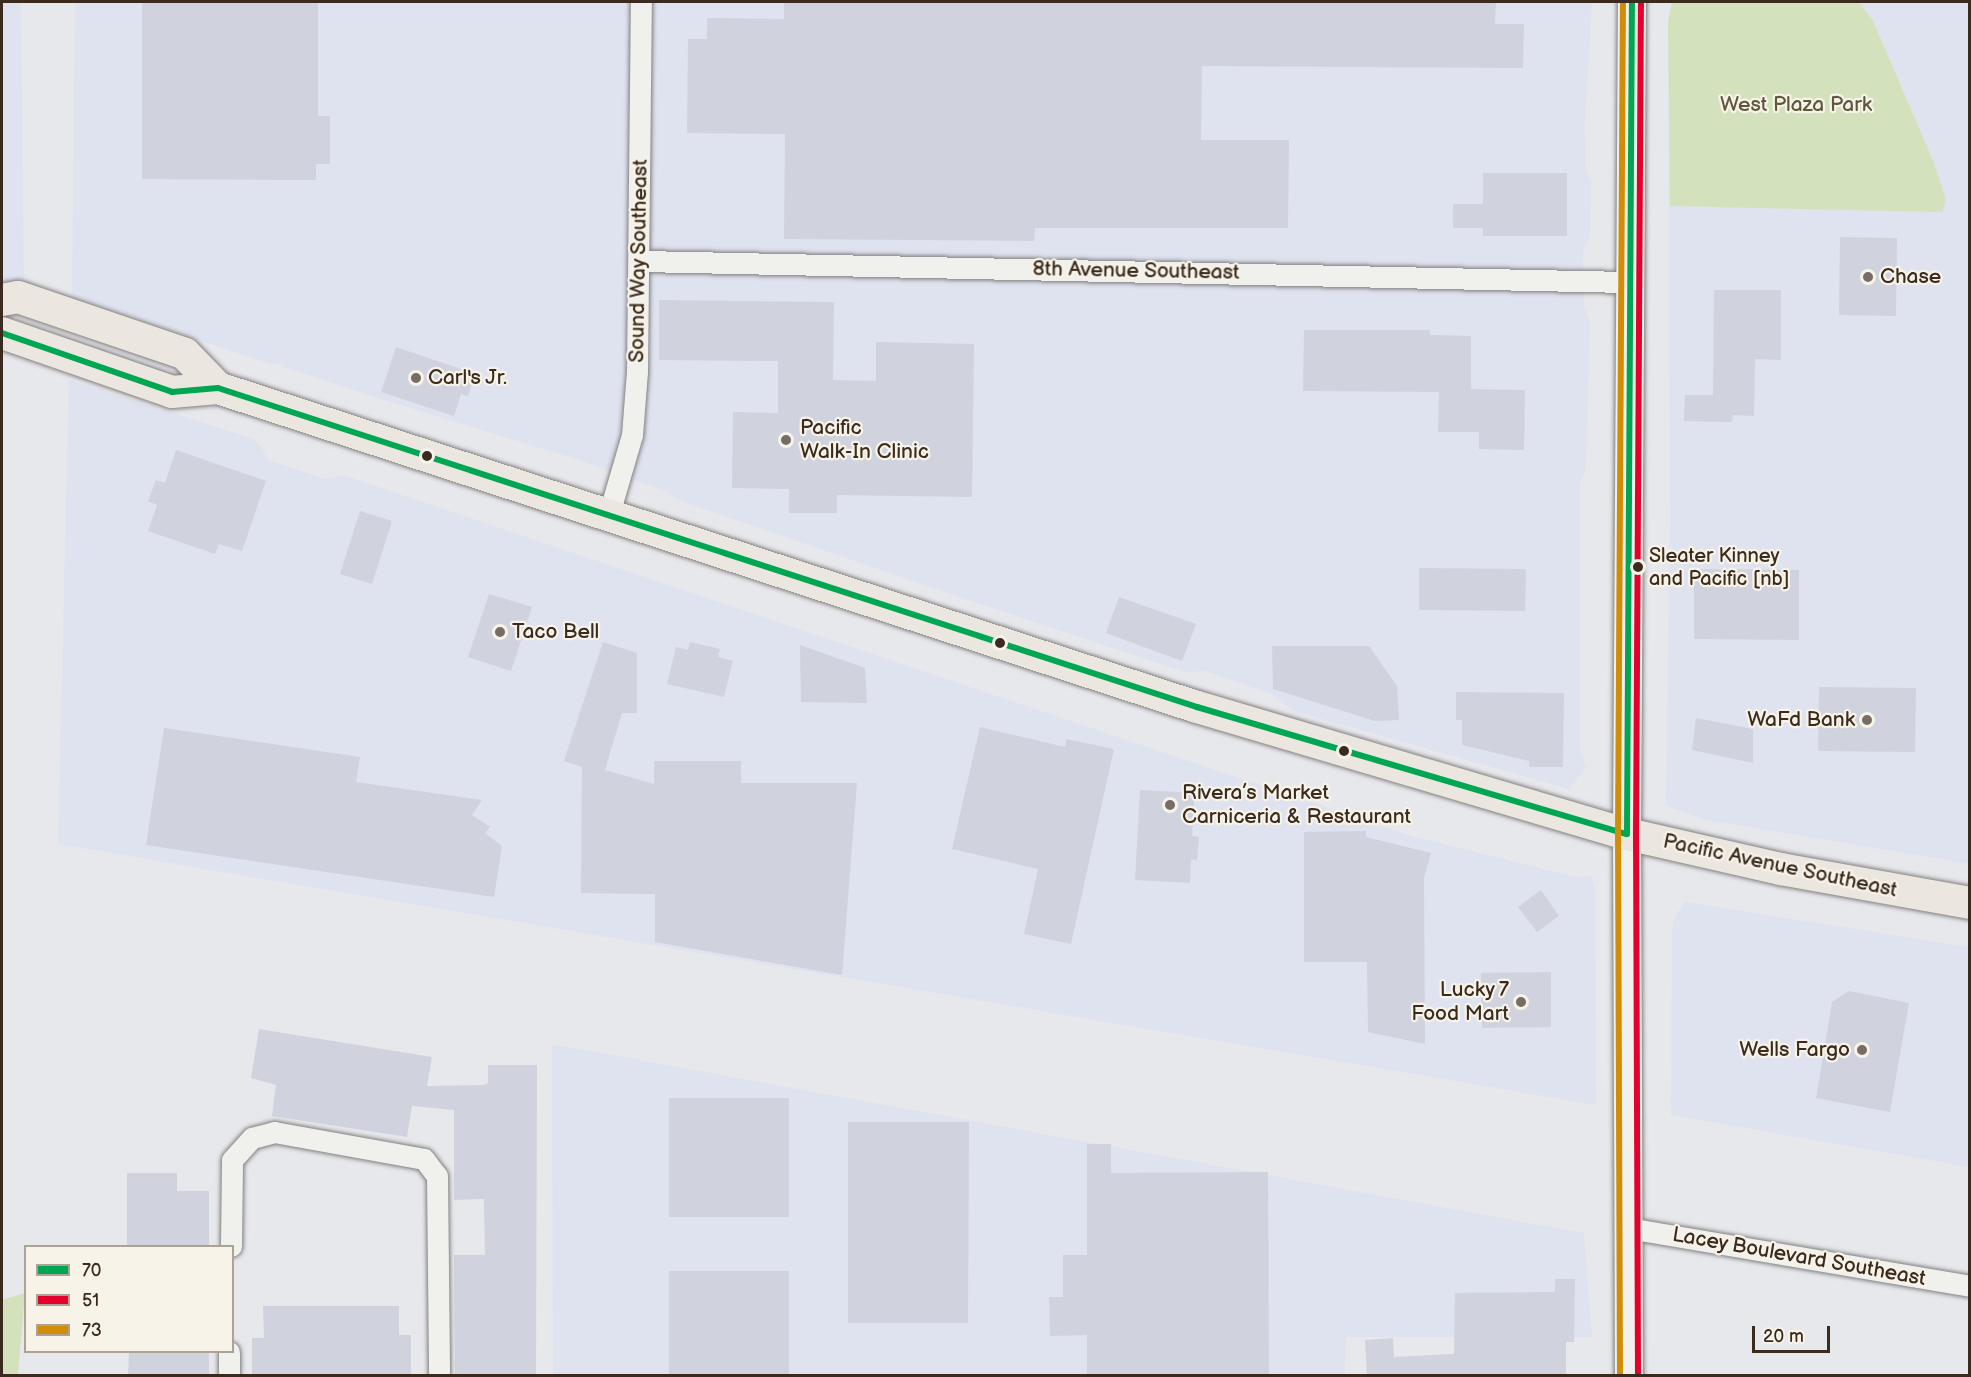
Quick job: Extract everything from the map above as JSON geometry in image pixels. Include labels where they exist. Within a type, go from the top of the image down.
[{"type":"main road","points":[[1629,1376],[1627,834],[1632,2]]},
{"type":"main road","name":"Pacific Avenue Southeast","points":[[2,300],[18,297],[185,354],[218,388]]},
{"type":"main road","name":"Pacific Avenue Southeast","points":[[2,333],[172,392],[218,388],[608,517],[1275,732],[1627,834],[1781,869],[1970,903]]},
{"type":"street","name":"Sound Way Southeast","points":[[608,517],[632,435],[641,261],[641,2]]},
{"type":"street","name":"8th Avenue Southeast","points":[[641,261],[1630,282]]},
{"type":"street","points":[[231,1245],[232,1160],[252,1138],[274,1132],[424,1159],[437,1176],[439,1376]]},
{"type":"street","name":"Lacey Boulevard Southeast","points":[[1628,1228],[1970,1286]]},
{"type":"street","points":[[229,1353],[229,1376]]},
{"type":"shaded area","points":[[2,2],[21,2],[24,292],[2,283]]},
{"type":"shaded area","points":[[75,2],[1592,2],[1585,124],[1586,171],[1591,182],[1590,236],[1583,251],[1584,305],[1590,323],[1586,469],[1580,483],[1580,749],[1586,767],[1569,789],[1294,711],[1271,694],[1205,671],[1185,672],[678,500],[665,491],[576,459],[371,396],[284,367],[282,363],[270,364],[72,297]]},
{"type":"shaded area","points":[[1672,2],[1969,2],[1969,864],[1706,820],[1666,806],[1670,519],[1668,23]]},
{"type":"shaded area","points":[[69,380],[251,438],[261,446],[268,460],[326,479],[343,475],[1411,836],[1575,877],[1591,876],[1595,892],[1596,1105],[58,844]]},
{"type":"shaded area","points":[[1685,902],[1969,947],[1969,1167],[1671,1115],[1672,932],[1674,918]]},
{"type":"shaded area","points":[[552,1044],[1584,1233],[1592,1337],[1346,1337],[1345,1376],[553,1375]]},
{"type":"green space","name":"West Plaza Park","points":[[1672,2],[1859,2],[1873,21],[1934,163],[1946,200],[1942,212],[1670,206],[1668,23]]},
{"type":"green space","points":[[24,1293],[18,1375],[2,1375],[2,1300]]},
{"type":"building","points":[[142,2],[318,2],[318,116],[330,116],[330,164],[316,164],[316,180],[142,179]]},
{"type":"building","points":[[784,2],[1496,2],[1495,24],[1524,24],[1523,68],[1202,66],[1201,140],[1289,140],[1288,228],[1035,228],[1034,241],[784,239],[785,134],[687,133],[688,39],[707,39],[707,18],[784,19]]},
{"type":"building","points":[[1483,173],[1567,173],[1567,236],[1483,236],[1483,228],[1453,228],[1453,204],[1483,204]]},
{"type":"building","name":"Chase","points":[[1840,237],[1897,238],[1896,316],[1839,315]]},
{"type":"building","points":[[1714,290],[1781,290],[1781,360],[1755,359],[1754,416],[1733,415],[1732,422],[1684,421],[1685,395],[1713,395]]},
{"type":"building","points":[[659,300],[834,302],[833,380],[876,381],[876,342],[974,344],[972,497],[837,495],[837,513],[789,513],[789,489],[732,488],[733,412],[778,413],[778,361],[659,360]]},
{"type":"building","points":[[1304,330],[1430,330],[1430,335],[1471,336],[1471,389],[1525,390],[1524,450],[1479,449],[1479,432],[1438,432],[1439,392],[1303,391]]},
{"type":"building","points":[[396,347],[475,374],[468,396],[461,394],[454,416],[381,392]]},
{"type":"building","points":[[176,450],[266,481],[242,551],[219,544],[215,554],[148,531],[157,505],[148,501],[156,480],[165,483]]},
{"type":"building","points":[[360,511],[392,521],[372,584],[340,574]]},
{"type":"building","points":[[1419,568],[1526,569],[1525,611],[1419,610]]},
{"type":"building","points":[[1694,569],[1799,570],[1799,640],[1694,639]]},
{"type":"building","name":"Taco Bell","points":[[489,594],[532,607],[511,671],[468,657]]},
{"type":"building","points":[[1119,597],[1196,624],[1182,661],[1106,633]]},
{"type":"building","points":[[603,642],[637,653],[637,713],[622,713],[605,770],[654,784],[654,761],[741,761],[741,783],[857,783],[842,975],[655,942],[655,894],[581,893],[582,767],[564,761]]},
{"type":"building","points":[[690,642],[720,649],[718,657],[733,661],[724,697],[667,684],[676,647],[688,650]]},
{"type":"building","points":[[800,645],[865,668],[867,703],[801,702]]},
{"type":"building","points":[[1272,646],[1369,646],[1397,686],[1399,720],[1375,721],[1273,689]]},
{"type":"building","name":"WaFd Bank","points":[[1819,687],[1916,688],[1915,752],[1818,751]]},
{"type":"building","points":[[1456,692],[1564,693],[1563,767],[1529,767],[1529,761],[1462,745],[1462,720],[1456,720]]},
{"type":"building","points":[[1696,718],[1753,729],[1753,763],[1692,750]]},
{"type":"building","points":[[980,727],[1065,747],[1066,739],[1114,749],[1071,944],[1024,934],[1038,869],[952,849]]},
{"type":"building","points":[[164,728],[360,757],[356,782],[482,800],[472,815],[490,827],[485,833],[502,846],[494,897],[146,845]]},
{"type":"building","points":[[1140,790],[1195,793],[1192,836],[1199,837],[1197,860],[1191,859],[1190,883],[1135,880]]},
{"type":"building","points":[[1366,831],[1366,837],[1431,853],[1424,878],[1425,1044],[1368,1032],[1367,962],[1304,962],[1304,832]]},
{"type":"building","points":[[1541,890],[1559,916],[1537,932],[1518,907]]},
{"type":"building","points":[[1551,972],[1551,1027],[1482,1028],[1481,973]]},
{"type":"building","name":"Wells Fargo","points":[[1849,991],[1909,1003],[1890,1112],[1816,1098],[1832,1002]]},
{"type":"building","points":[[259,1029],[432,1057],[427,1086],[484,1085],[488,1083],[488,1065],[537,1065],[536,1376],[455,1376],[454,1255],[485,1255],[484,1199],[454,1200],[454,1110],[412,1106],[407,1137],[272,1116],[276,1085],[251,1078]]},
{"type":"building","points":[[669,1098],[789,1098],[789,1217],[669,1217]]},
{"type":"building","points":[[848,1122],[969,1122],[968,1323],[848,1323]]},
{"type":"building","points":[[1087,1144],[1111,1144],[1111,1173],[1268,1172],[1269,1376],[1087,1376],[1087,1335],[1050,1336],[1049,1297],[1063,1297],[1063,1255],[1087,1255]]},
{"type":"building","points":[[127,1173],[177,1173],[177,1191],[209,1191],[209,1245],[127,1245]]},
{"type":"building","points":[[669,1271],[789,1271],[789,1376],[669,1376]]},
{"type":"building","points":[[1555,1279],[1575,1279],[1574,1342],[1566,1342],[1566,1376],[1367,1376],[1365,1340],[1393,1338],[1394,1357],[1454,1354],[1455,1293],[1555,1292]]},
{"type":"building","points":[[263,1306],[399,1306],[399,1335],[411,1335],[411,1376],[252,1376],[252,1338],[264,1338]]},
{"type":"building","points":[[129,1353],[209,1353],[209,1376],[128,1376]]},
{"type":"transit line","name":"73","points":[[1620,1376],[1618,834],[1623,2]]},
{"type":"transit line","name":"70","points":[[2,333],[172,392],[218,388],[1197,707],[1627,834],[1632,2]]},
{"type":"transit line","name":"51","points":[[1638,1376],[1636,834],[1641,2]]},
{"type":"place","name":"Chase","points":[[1868,277]]},
{"type":"place","name":"Carl's Jr.","points":[[416,378]]},
{"type":"place","name":"Pacific Walk-In Clinic","points":[[786,440]]},
{"type":"place","name":"Sleater Kinney and Pacific [nb]","points":[[1638,567]]},
{"type":"place","name":"Taco Bell","points":[[500,632]]},
{"type":"place","name":"WaFd Bank","points":[[1867,720]]},
{"type":"place","name":"Rivera’s Market Carniceria & Restaurant","points":[[1170,805]]},
{"type":"place","name":"Lucky 7 Food Mart","points":[[1521,1002]]},
{"type":"place","name":"Wells Fargo","points":[[1862,1050]]}]
